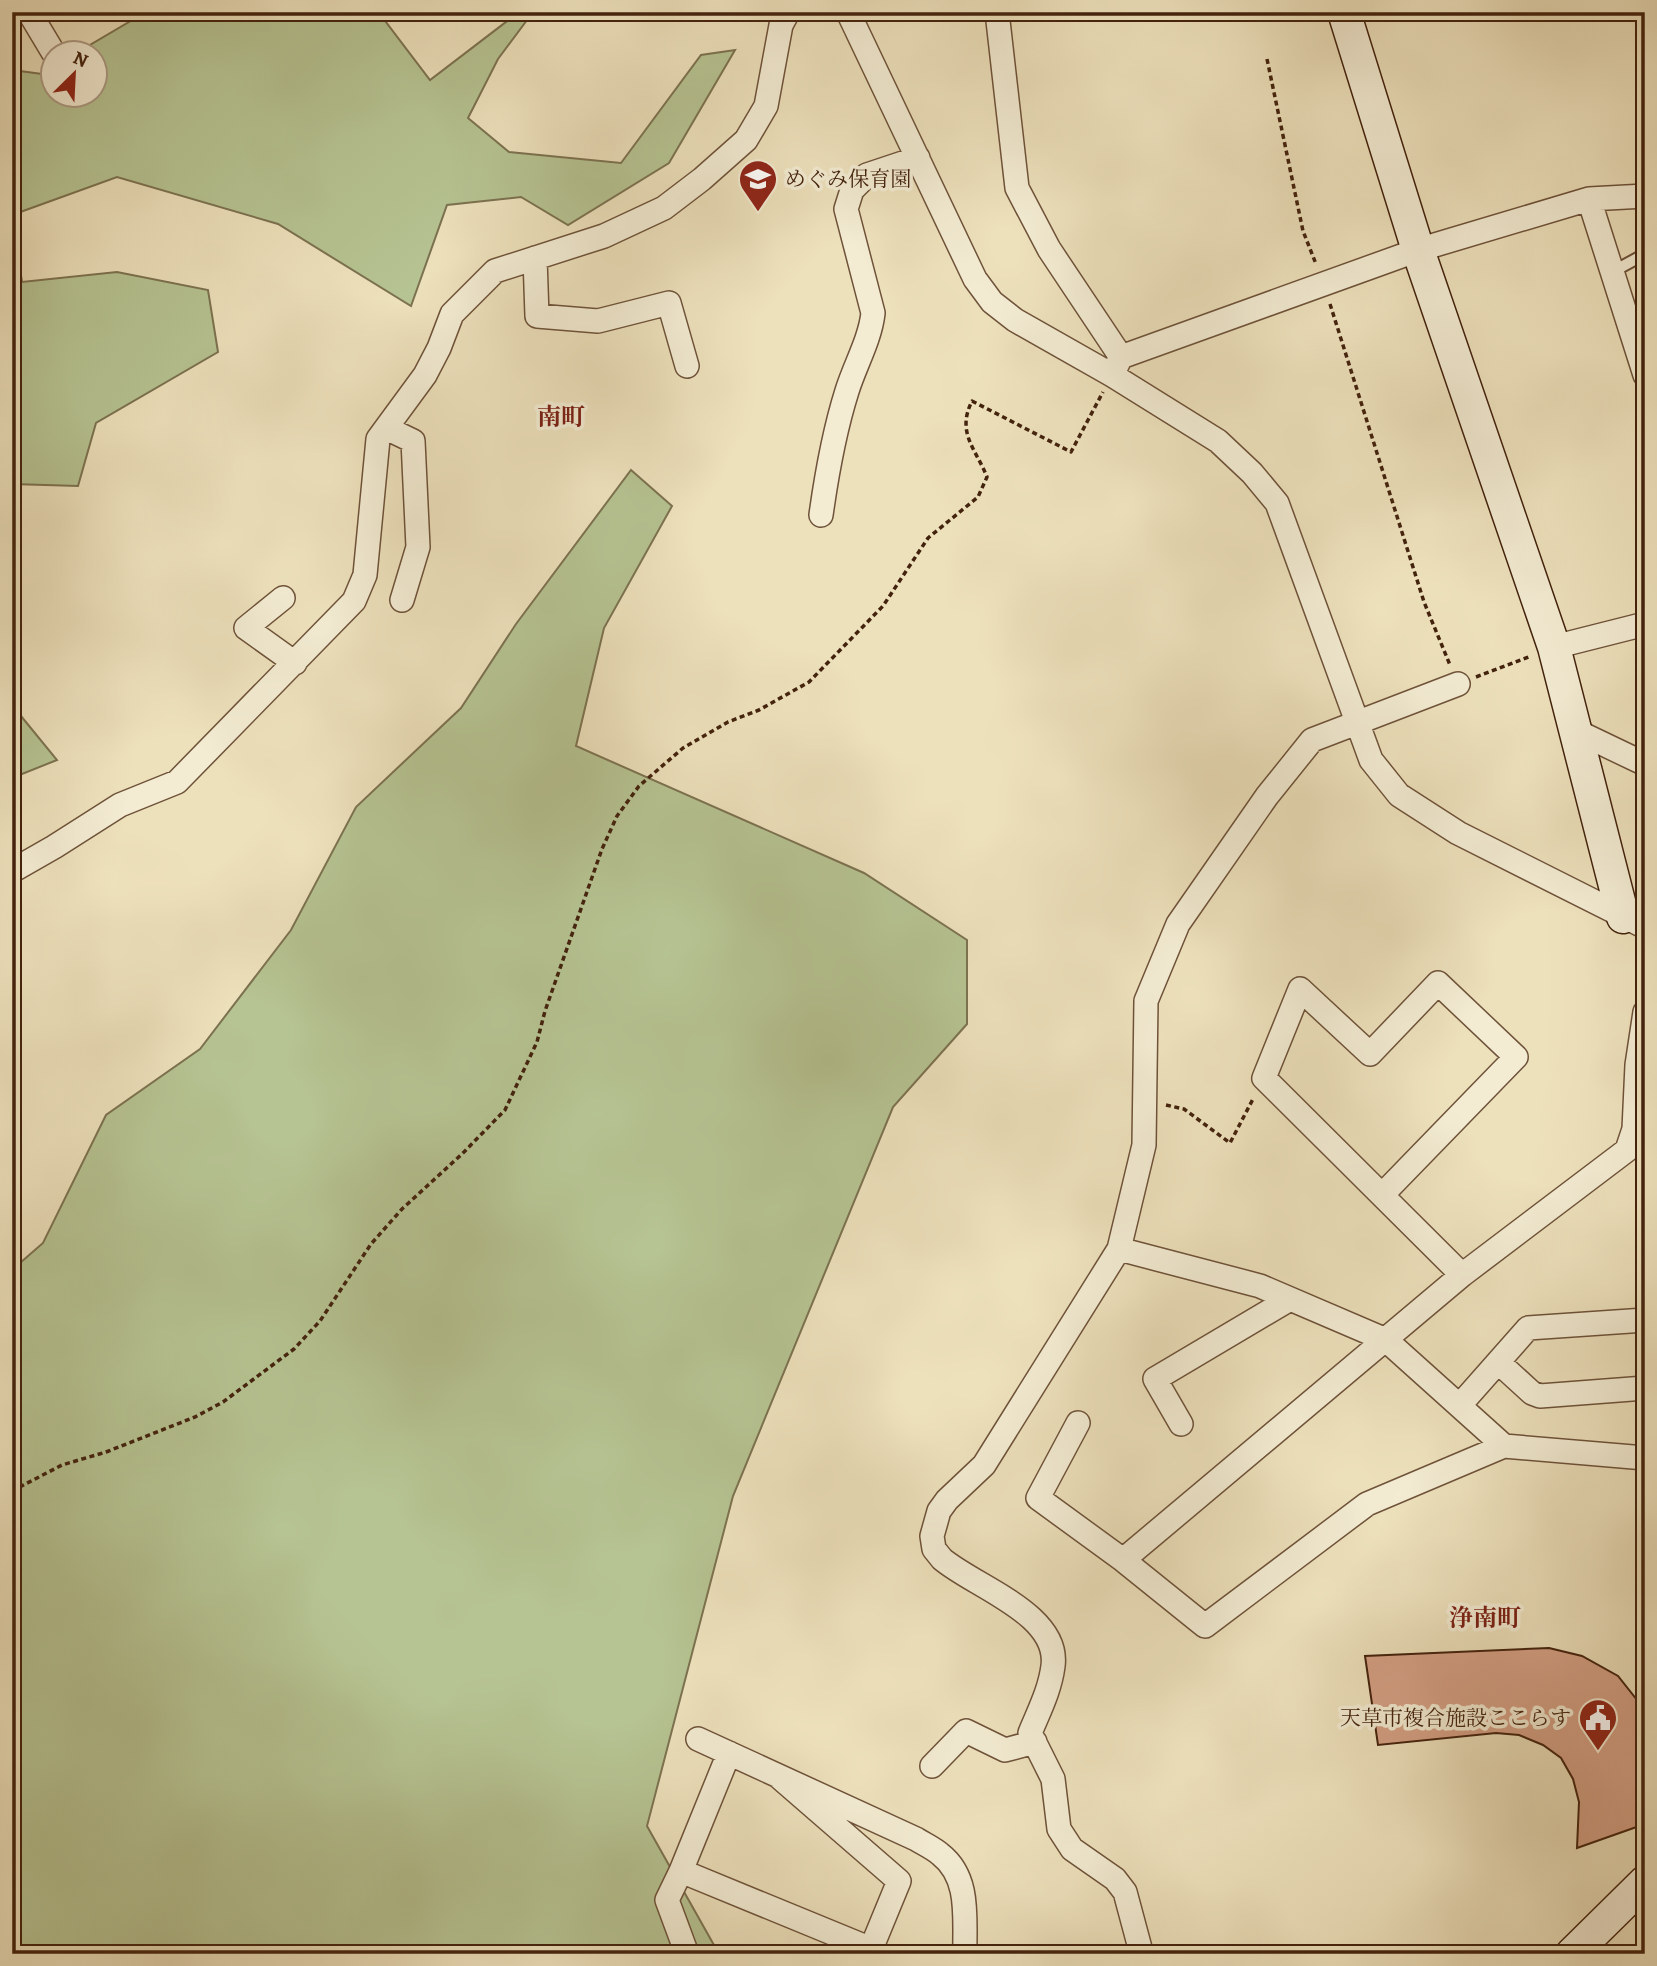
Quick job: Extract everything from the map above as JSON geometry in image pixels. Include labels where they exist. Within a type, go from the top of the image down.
[{"type":"street","points":[[29,12],[45,38]]},
{"type":"street","points":[[12,871],[120,805],[177,782],[354,601],[365,575],[378,439],[425,375],[452,314],[495,271],[604,236],[664,208],[746,140],[766,106],[781,25],[788,12]]},
{"type":"street","points":[[848,12],[975,279],[992,302],[1015,320],[1117,366],[1218,441],[1252,473],[1277,503],[1371,760],[1398,795],[1458,833],[1634,922]]},
{"type":"street","points":[[997,12],[1017,188],[1117,366]]},
{"type":"street","points":[[1345,12],[1418,250],[1554,647],[1574,730],[1634,922]]},
{"type":"street","points":[[821,515],[830,448],[871,328],[873,313],[846,209],[852,190],[867,175],[918,158]]},
{"type":"street","points":[[1117,366],[1418,250],[1589,199],[1645,196]]},
{"type":"street","points":[[1589,199],[1645,375]]},
{"type":"street","points":[[535,258],[537,316],[598,321],[669,303],[687,366]]},
{"type":"street","points":[[386,428],[413,441],[418,547],[402,600]]},
{"type":"street","points":[[283,598],[246,628],[295,663]]},
{"type":"street","points":[[1554,647],[1645,624]]},
{"type":"street","points":[[1139,1954],[1140,1948],[1125,1892],[1115,1879],[1072,1849],[1059,1829],[1054,1779],[1030,1733],[1048,1688],[1054,1663],[1050,1641],[1032,1616],[942,1559],[934,1549],[934,1524],[947,1500],[984,1465],[1119,1249],[1144,1145],[1146,1002],[1178,924],[1267,796],[1312,740],[1458,684]]},
{"type":"street","points":[[1574,730],[1645,764]]},
{"type":"street","points":[[1382,1195],[1516,1057],[1438,983],[1370,1054],[1300,989],[1264,1078],[1462,1275]]},
{"type":"street","points":[[1123,1560],[1462,1275],[1627,1150],[1634,1129],[1637,1065],[1645,1012]]},
{"type":"street","points":[[1119,1249],[1260,1286],[1386,1340],[1504,1446]]},
{"type":"street","points":[[1181,1424],[1155,1379],[1290,1299]]},
{"type":"street","points":[[1460,1405],[1528,1328],[1645,1320]]},
{"type":"street","points":[[1498,1362],[1532,1393],[1540,1396],[1645,1388]]},
{"type":"street","points":[[1078,1423],[1038,1498],[1123,1560],[1205,1626],[1367,1504],[1504,1446],[1645,1458]]},
{"type":"street","points":[[932,1766],[966,1731],[1005,1750],[1035,1742]]},
{"type":"street","points":[[698,1739],[916,1839],[941,1854],[957,1871],[963,1888],[965,1954]]},
{"type":"street","points":[[687,1954],[667,1900],[729,1753]]},
{"type":"street","points":[[681,1871],[871,1949],[898,1881],[778,1776]]},
{"type":"street","points":[[1572,1954],[1645,1882]]},
{"type":"lane","points":[[1612,272],[1645,254]]},
{"type":"path","points":[[1267,59],[1303,231],[1324,284],[1424,602],[1458,684],[1554,647]]},
{"type":"path","points":[[12,1491],[62,1465],[106,1452],[195,1417],[223,1402],[294,1349],[320,1321],[371,1244],[402,1209],[505,1110],[537,1042],[545,1011],[602,849],[617,816],[639,786],[683,748],[728,722],[759,710],[809,682],[883,606],[928,538],[978,497],[987,477],[980,459],[973,452],[965,425],[972,401],[1071,452],[1117,366]]},
{"type":"path","points":[[1145,1101],[1184,1109],[1230,1143],[1264,1078]]},
{"type":"green space","points":[[146,12],[390,12],[386,22],[430,80],[519,12],[533,12],[498,59],[468,118],[509,152],[621,163],[701,55],[735,50],[669,163],[568,225],[521,197],[447,205],[411,306],[278,224],[117,177],[12,215],[12,70],[38,73],[38,108],[108,108],[108,38],[102,38]]},
{"type":"green space","points":[[12,216],[22,282],[117,272],[208,290],[218,352],[96,423],[78,486],[12,484]]},
{"type":"green space","points":[[631,470],[672,506],[604,628],[576,746],[864,873],[967,940],[967,1024],[893,1107],[733,1496],[647,1826],[719,1954],[12,1954],[12,1270],[43,1243],[106,1115],[200,1049],[291,930],[356,807],[461,708],[516,624]]},
{"type":"green space","points":[[12,705],[57,760],[12,778]]},
{"type":"building","points":[[1645,303],[1645,327],[1640,304]]},
{"type":"building","name":"天草市複合施設ここらす","points":[[1549,1648],[1582,1656],[1618,1676],[1645,1715],[1645,1824],[1577,1848],[1579,1802],[1573,1779],[1561,1758],[1543,1745],[1519,1735],[1496,1733],[1378,1745],[1365,1656]]},
{"type":"place","name":"めぐみ保育園","points":[[758,213]]},
{"type":"place","name":"天草市複合施設ここらす","points":[[1598,1752]]},
{"type":"district","name":"南町","points":[[561,417]]},
{"type":"district","name":"浄南町","points":[[1485,1618]]}]
